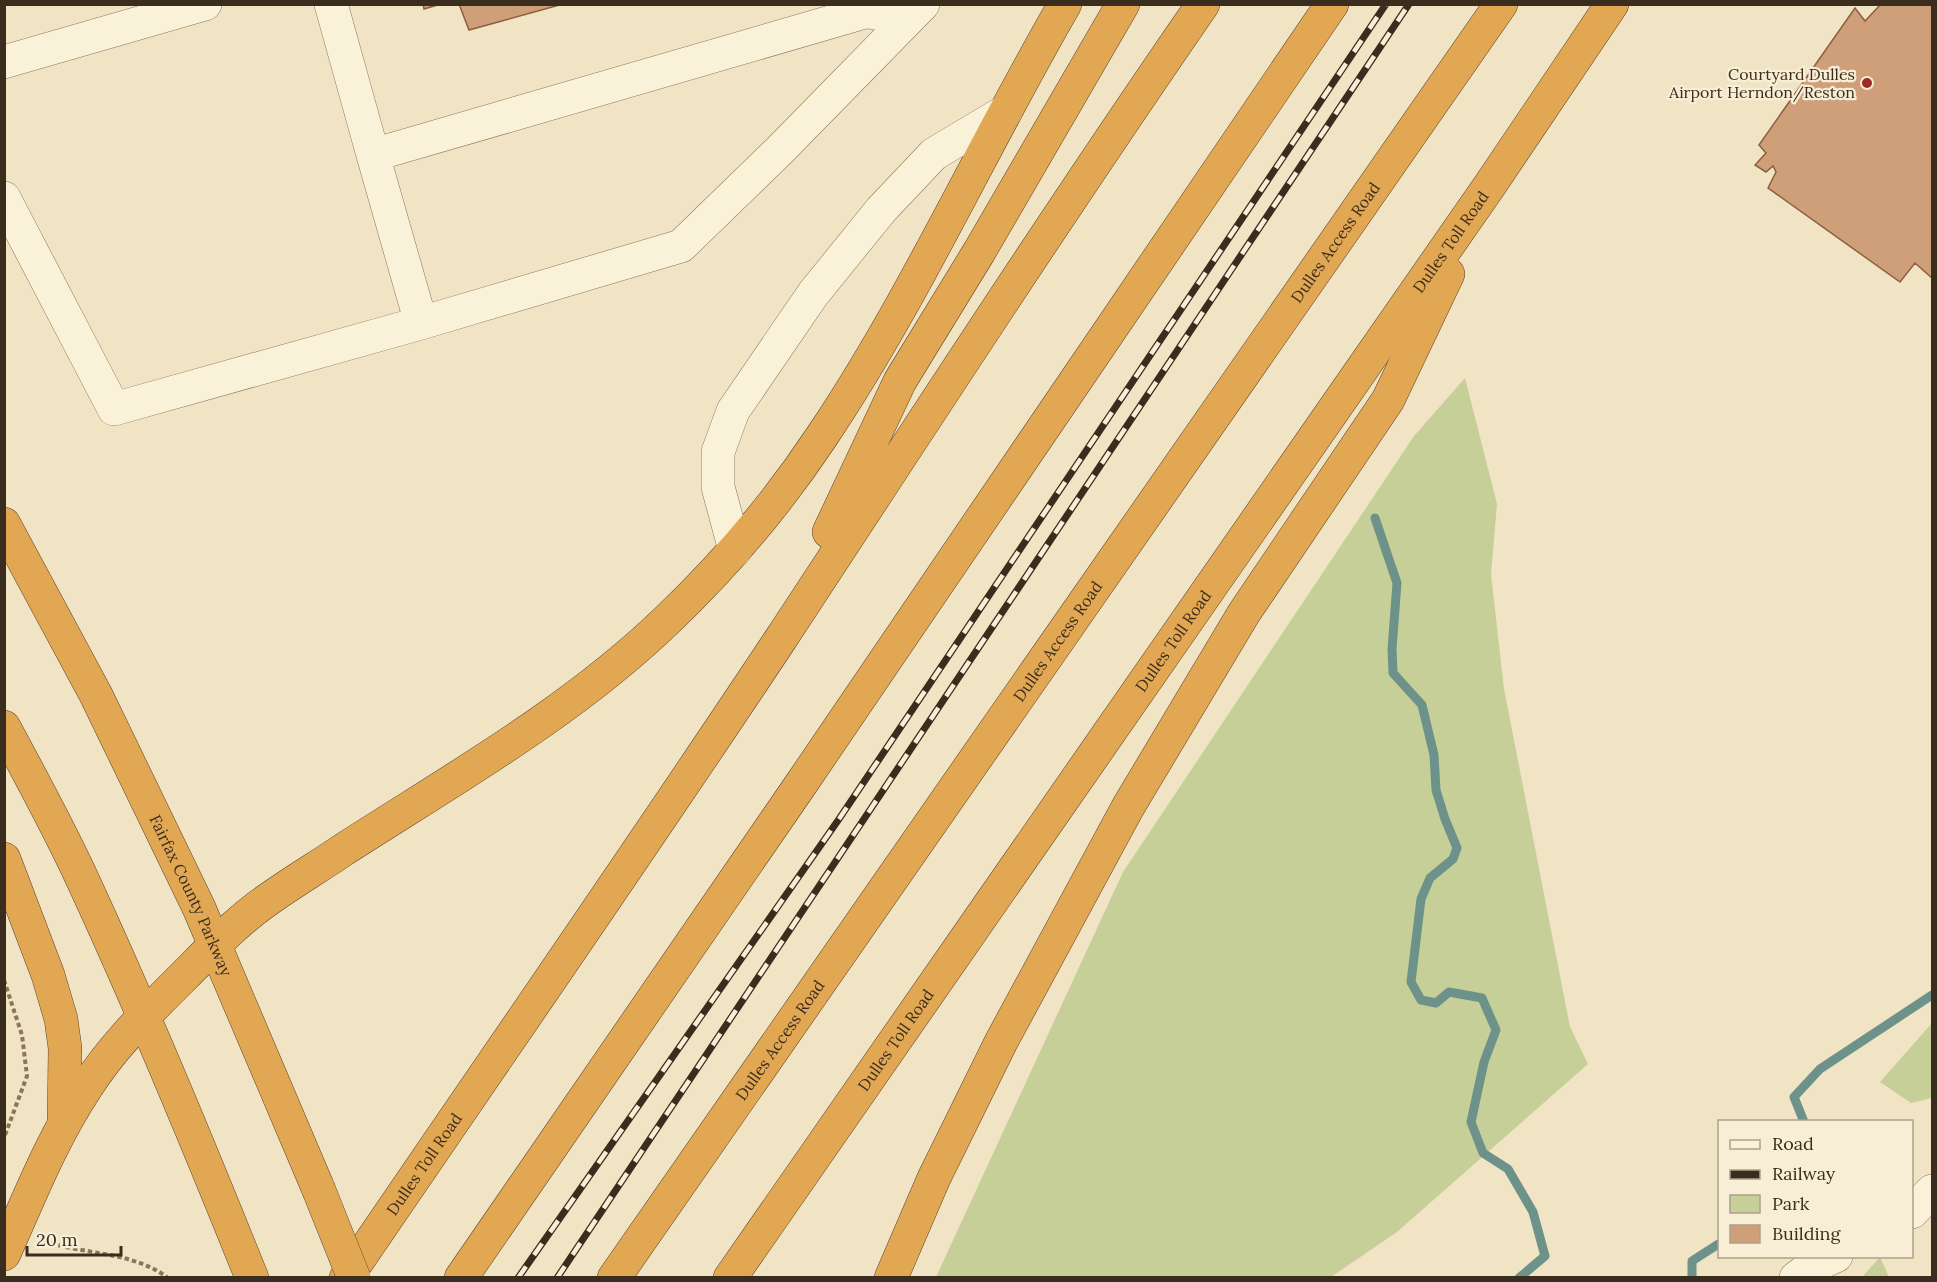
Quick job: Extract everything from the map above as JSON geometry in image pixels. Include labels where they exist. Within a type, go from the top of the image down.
[{"type":"highway","points":[[4,1254],[64,1126],[100,1066],[143,1017],[215,945],[266,901],[492,755],[579,695],[627,657],[666,621],[735,550],[791,480],[853,389],[1065,4]]},
{"type":"highway","points":[[779,640],[900,381],[979,252],[1123,4]]},
{"type":"highway","name":"Dulles Toll Road","points":[[346,1278],[649,835],[968,351],[1203,4]]},
{"type":"highway","points":[[461,1278],[799,787],[1332,4]]},
{"type":"highway","name":"Dulles Access Road","points":[[614,1278],[1501,4]]},
{"type":"highway","name":"Dulles Toll Road","points":[[730,1278],[1490,185],[1612,4]]},
{"type":"highway","points":[[891,1278],[934,1178],[1001,1042],[1122,817],[1244,613],[1388,400],[1490,185]]},
{"type":"highway","name":"Fairfax County Parkway","points":[[4,524],[96,696],[165,835],[215,945],[354,1278]]},
{"type":"highway","points":[[4,727],[78,871],[201,1152],[252,1278]]},
{"type":"highway","points":[[4,859],[48,975],[61,1019],[65,1048],[64,1126]]},
{"type":"lane","points":[[4,62],[205,4]]},
{"type":"lane","points":[[331,4],[421,323]]},
{"type":"lane","points":[[374,155],[864,12],[877,12],[889,16],[912,15]]},
{"type":"lane","points":[[4,198],[114,410],[681,246],[747,183],[912,15]]},
{"type":"lane","points":[[735,550],[718,487],[718,452],[733,411],[813,294],[881,210],[934,154],[1006,111]]},
{"type":"lane","points":[[1796,1278],[1809,1268],[1834,1258]]},
{"type":"path","points":[[4,980],[22,1035],[27,1076],[4,1138]]},
{"type":"path","points":[[48,1243],[68,1249],[140,1262],[153,1267],[168,1278]]},
{"type":"green space","points":[[1465,378],[1497,504],[1491,574],[1504,689],[1570,1027],[1588,1064],[1397,1232],[1331,1277],[936,1277],[1123,872],[1414,436]]},
{"type":"green space","points":[[1932,1023],[1932,1098],[1911,1103],[1880,1082]]},
{"type":"green space","points":[[1880,1258],[1889,1277],[1862,1277]]},
{"type":"building","points":[[423,4],[441,4],[424,9]]},
{"type":"building","points":[[459,4],[563,4],[469,30]]},
{"type":"building","name":"Courtyard Dulles Airport Herndon/Reston","points":[[1881,4],[1932,4],[1932,278],[1915,263],[1900,282],[1768,188],[1776,172],[1773,166],[1766,172],[1755,165],[1766,153],[1759,145],[1855,8],[1865,21]]},
{"type":"waterway","points":[[1375,518],[1397,583],[1392,649],[1393,673],[1422,705],[1434,755],[1436,790],[1457,848],[1453,859],[1430,878],[1421,899],[1411,982],[1421,1000],[1436,1003],[1449,992],[1482,998],[1496,1030],[1484,1062],[1471,1122],[1483,1153],[1508,1169],[1533,1212],[1545,1256],[1519,1278]]},
{"type":"waterway","points":[[1803,1120],[1794,1097],[1820,1069],[1932,995]]},
{"type":"waterway","points":[[1692,1278],[1692,1261],[1718,1244]]},
{"type":"railway","points":[[518,1278],[839,819],[1386,4]]},
{"type":"railway","points":[[557,1278],[1409,4]]},
{"type":"place","name":"Courtyard Dulles Airport Herndon/Reston","points":[[1867,83]]}]
